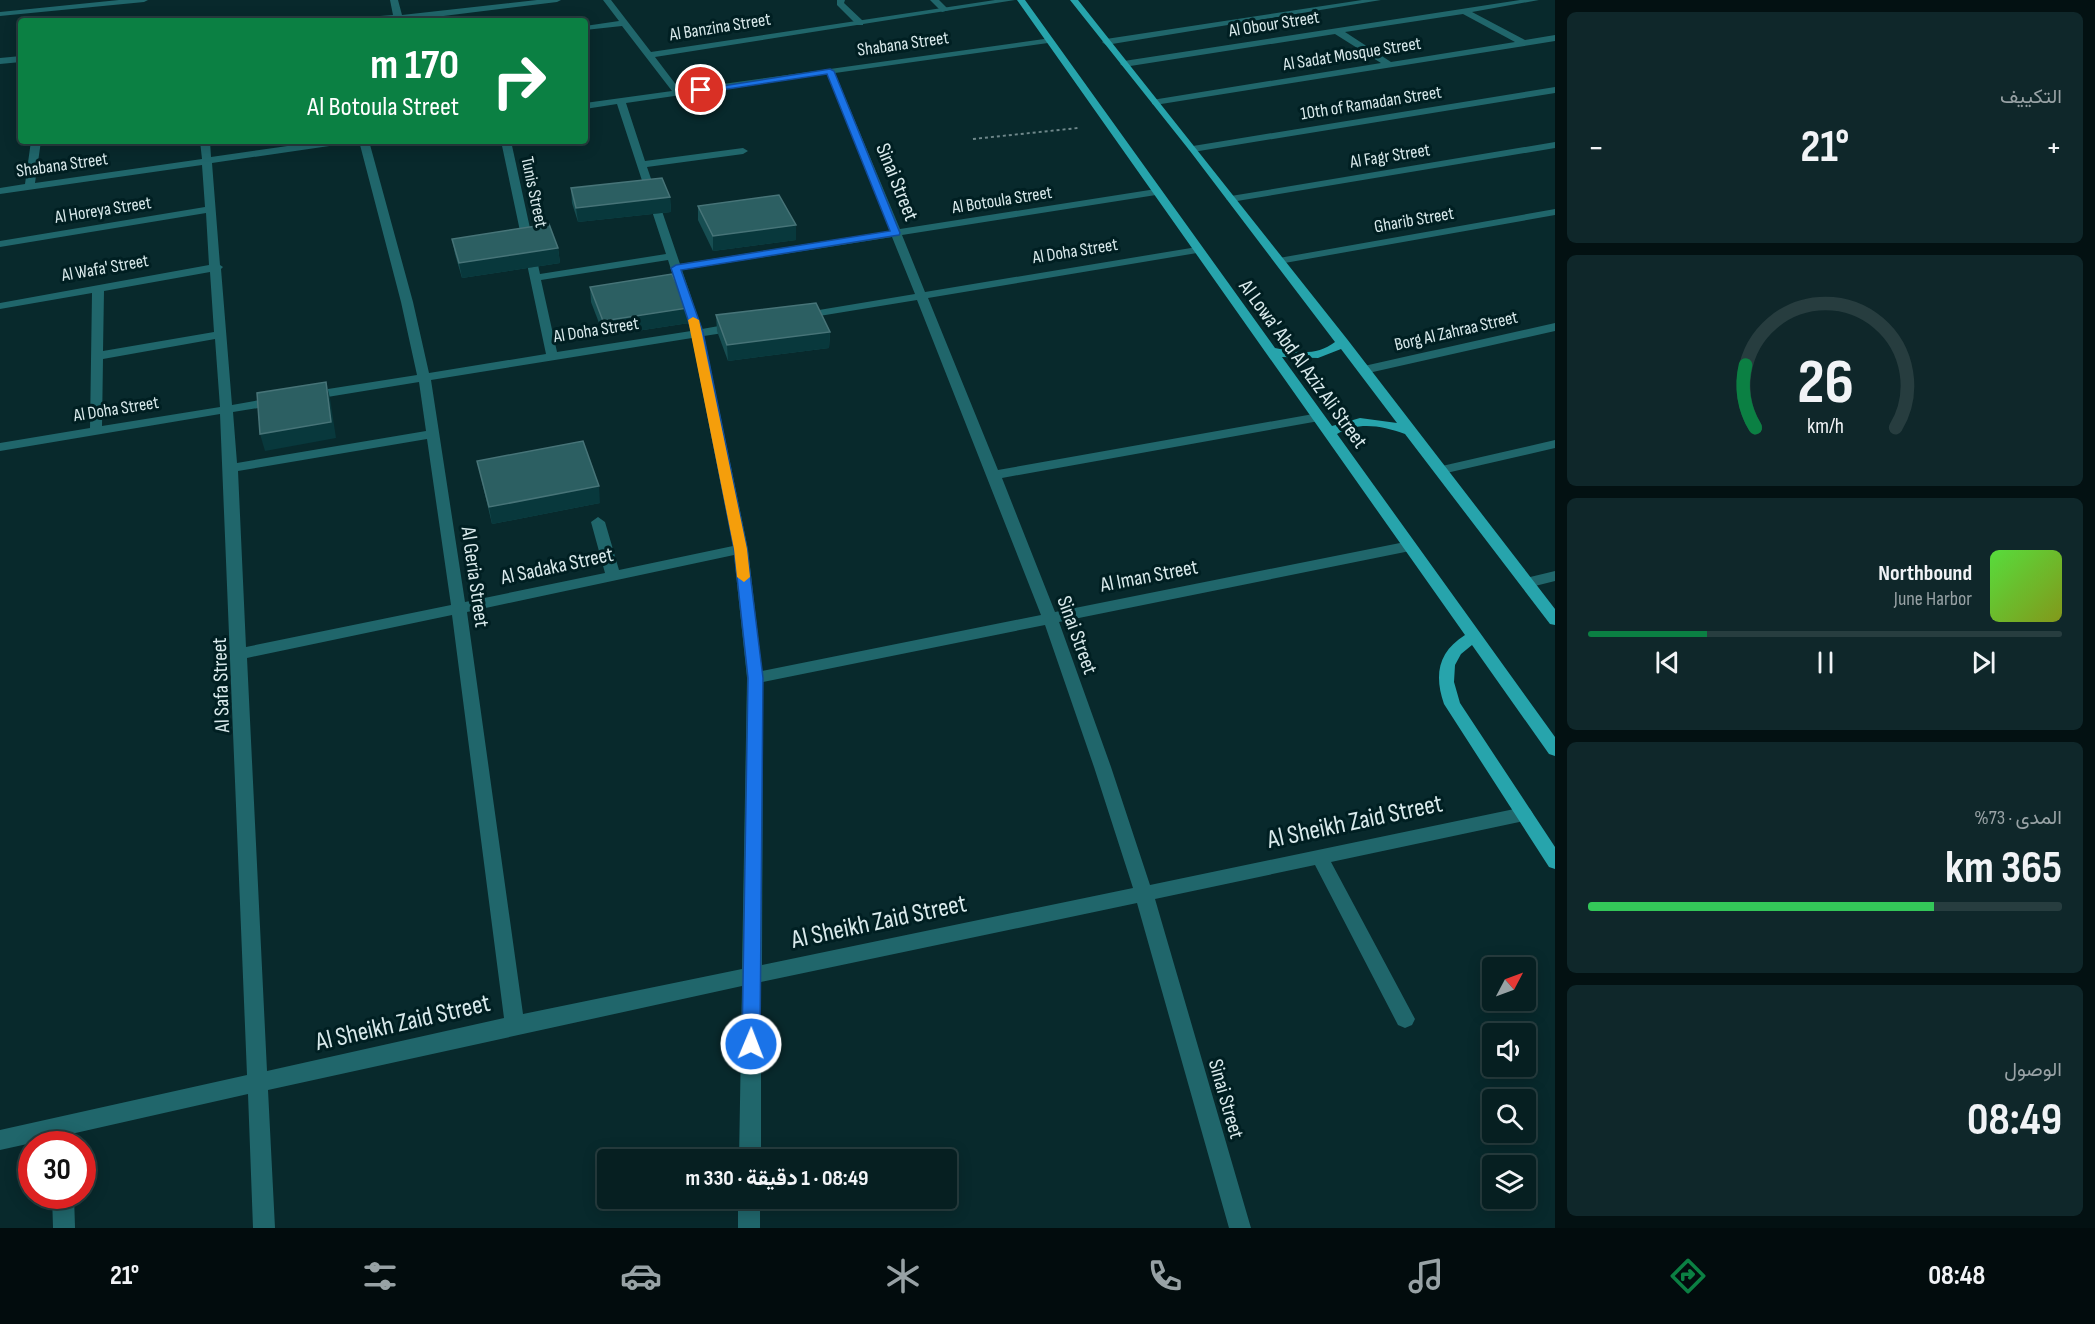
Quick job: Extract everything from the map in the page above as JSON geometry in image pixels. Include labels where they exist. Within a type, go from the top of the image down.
[{"type":"main road","name":"Al Lowa' Abd Al Aziz Ali Street","points":[[1021,0],[1555,750]]},
{"type":"main road","name":"Al Lowa' Abd Al Aziz Ali Street","points":[[1074,0],[1280,261],[1555,620]]},
{"type":"main road","points":[[1271,351],[1306,356],[1329,352],[1342,342]]},
{"type":"main road","points":[[1330,433],[1340,426],[1355,422],[1394,425],[1412,432]]},
{"type":"main road","points":[[1474,637],[1459,645],[1450,657],[1445,671],[1446,687],[1452,704],[1555,862]]},
{"type":"street","points":[[0,14],[57,4],[144,0]]},
{"type":"street","points":[[394,0],[398,18]]},
{"type":"street","points":[[406,18],[557,0]]},
{"type":"street","points":[[607,0],[680,94]]},
{"type":"street","points":[[841,0],[840,3],[861,23]]},
{"type":"street","points":[[934,0],[945,10]]},
{"type":"street","name":"Al Banzina Street","points":[[648,55],[1011,0]]},
{"type":"street","points":[[1106,42],[1377,0]]},
{"type":"street","name":"Al Obour Street","points":[[1124,64],[1535,0]]},
{"type":"street","points":[[1464,11],[1524,43]]},
{"type":"street","points":[[588,28],[625,23]]},
{"type":"street","points":[[1337,31],[1390,65]]},
{"type":"street","name":"Al Sadat Mosque Street","points":[[1155,102],[1555,38]]},
{"type":"street","name":"Shabana Street","points":[[588,106],[1048,40]]},
{"type":"street","points":[[0,61],[18,59]]},
{"type":"street","name":"Sinai Street","points":[[830,71],[922,295],[1049,617],[1145,894],[1240,1228]]},
{"type":"street","name":"10th of Ramadan Street","points":[[1193,149],[1555,90]]},
{"type":"street","points":[[621,102],[697,332],[741,549],[755,678],[750,1149]]},
{"type":"street","points":[[30,186],[36,144]]},
{"type":"street","name":"Al Safa Street","points":[[205,144],[217,267],[231,468],[241,654],[264,1228]]},
{"type":"street","name":"Shabana Street","points":[[0,191],[207,160],[295,144]]},
{"type":"street","name":"Al Geria Street","points":[[365,144],[407,302],[424,377],[459,608],[515,1025]]},
{"type":"street","name":"Tunis Street","points":[[507,144],[552,356]]},
{"type":"street","name":"Al Fagr Street","points":[[1231,199],[1555,145]]},
{"type":"street","points":[[640,165],[743,151]]},
{"type":"street","name":"Al Botoula Street","points":[[535,278],[896,233],[1156,192]]},
{"type":"street","name":"Al Horeya Street","points":[[0,244],[212,209]]},
{"type":"street","name":"Gharib Street","points":[[1280,261],[1555,212]]},
{"type":"street","name":"Al Doha Street","points":[[785,319],[1197,250]]},
{"type":"street","name":"Al Wafa' Street","points":[[0,306],[217,267]]},
{"type":"street","points":[[96,431],[98,288]]},
{"type":"street","name":"Al Doha Street","points":[[0,447],[751,325]]},
{"type":"street","name":"Borg Al Zahraa Street","points":[[1364,370],[1555,327]]},
{"type":"street","points":[[97,356],[222,334]]},
{"type":"street","points":[[993,476],[1319,417]]},
{"type":"street","points":[[231,468],[433,434]]},
{"type":"street","points":[[1442,470],[1555,444]]},
{"type":"street","points":[[598,522],[613,576]]},
{"type":"street","name":"Al Iman Street","points":[[755,678],[1410,546]]},
{"type":"street","name":"Al Sadaka Street","points":[[241,654],[741,549]]},
{"type":"street","points":[[1527,583],[1555,576]]},
{"type":"street","name":"Al Sheikh Zaid Street","points":[[76,1131],[258,1083],[515,1025],[1524,813]]},
{"type":"street","points":[[1320,857],[1405,1018]]},
{"type":"street","name":"Al Sheikh Zaid Street","points":[[0,1140],[18,1139]]},
{"type":"street","points":[[63,1209],[64,1228]]},
{"type":"street","points":[[749,1209],[749,1228]]},
{"type":"path","points":[[973,139],[1108,124]]},
{"type":"building","points":[[662,178],[670,197],[576,208],[571,188]]},
{"type":"building","points":[[779,195],[796,225],[713,236],[698,206]]},
{"type":"building","points":[[549,224],[558,248],[459,263],[452,239]]},
{"type":"building","points":[[672,274],[688,308],[603,321],[590,287]]},
{"type":"building","points":[[816,303],[830,332],[727,345],[716,315]]},
{"type":"building","points":[[326,382],[331,422],[260,434],[257,393]]},
{"type":"building","points":[[583,441],[599,486],[489,507],[477,461]]},
{"type":"slow traffic","points":[[693,320],[741,549],[744,577]]},
{"type":"route","points":[[701,90],[830,71],[896,233],[676,268],[697,332],[741,549],[755,678],[751,1044]]}]
